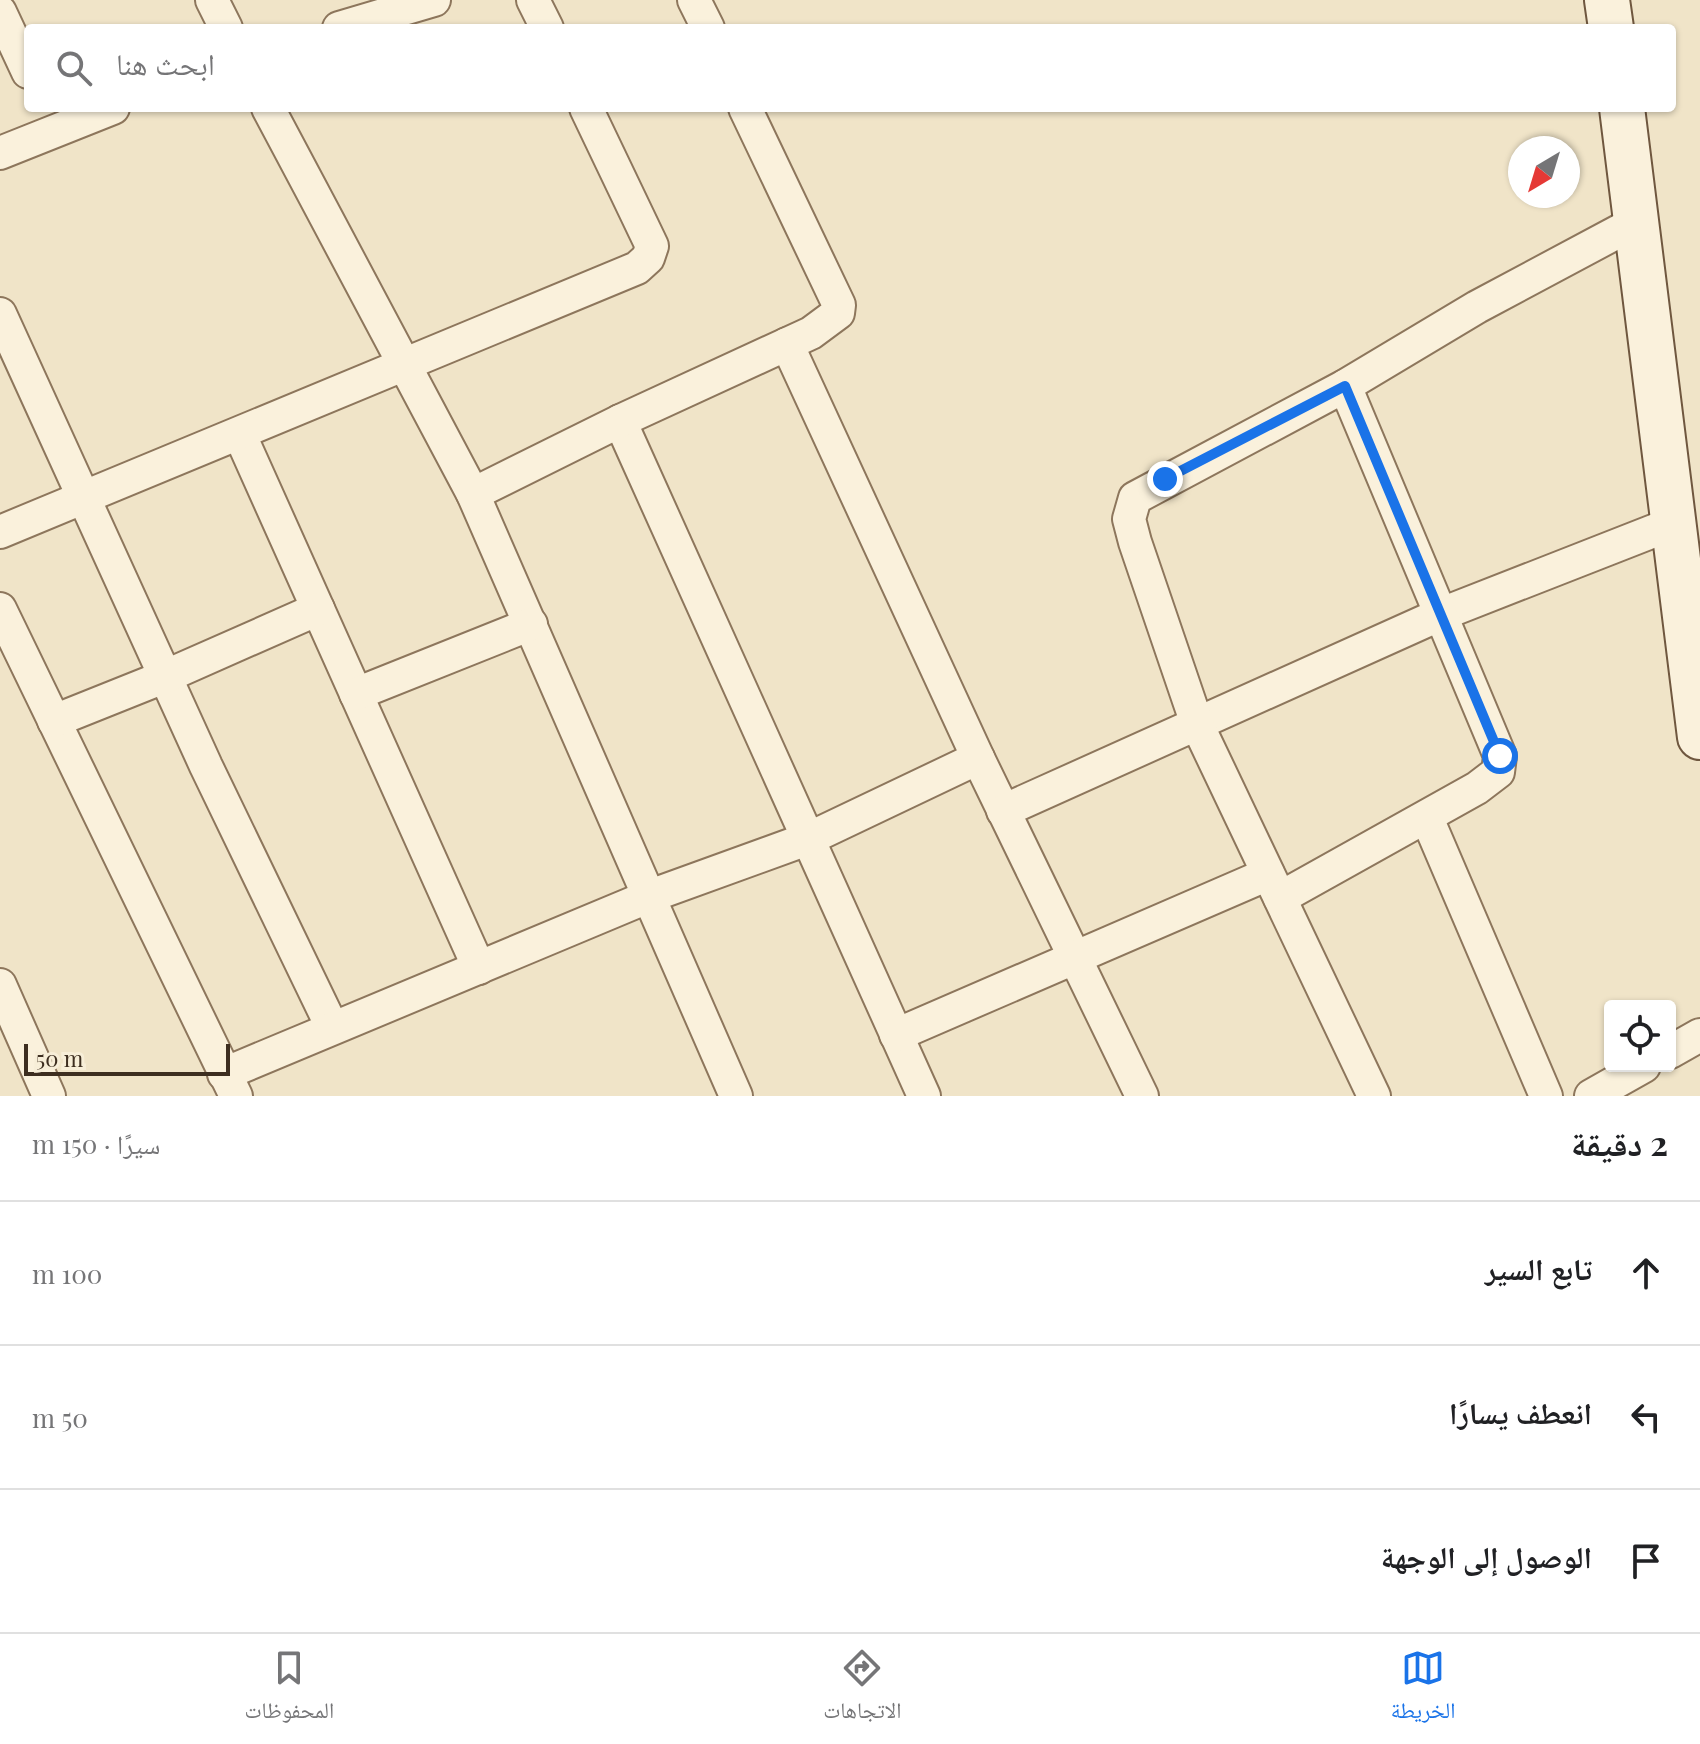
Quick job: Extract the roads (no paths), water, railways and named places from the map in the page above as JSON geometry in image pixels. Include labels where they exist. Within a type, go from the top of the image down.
[{"type":"street","points":[[212,0],[224,24]]},
{"type":"street","points":[[346,24],[371,9],[434,0]]},
{"type":"street","points":[[533,0],[545,24]]},
{"type":"street","points":[[694,0],[706,24]]},
{"type":"street","points":[[1607,0],[1610,24]]},
{"type":"street","points":[[0,12],[24,63]]},
{"type":"street","points":[[0,153],[50,120],[92,112]]},
{"type":"street","points":[[270,112],[473,494],[736,1096]]},
{"type":"street","points":[[0,532],[623,275],[648,258],[652,246],[648,233],[588,112]]},
{"type":"street","points":[[473,494],[828,324],[838,313],[839,305],[747,112]]},
{"type":"street","points":[[1623,112],[1700,737]]},
{"type":"street","points":[[1374,1096],[1197,724],[1135,542],[1129,519],[1130,508],[1135,498],[1165,479],[1345,386],[1477,307],[1638,221]]},
{"type":"street","points":[[0,314],[164,677],[332,1027]]},
{"type":"street","points":[[787,344],[1003,811],[1142,1096]]},
{"type":"street","points":[[896,1035],[1074,958],[1274,886],[1427,818],[1493,777],[1500,765],[1500,756],[1345,386]]},
{"type":"street","points":[[620,421],[924,1096]]},
{"type":"street","points":[[240,435],[479,968]]},
{"type":"street","points":[[1003,811],[1439,615],[1674,523]]},
{"type":"street","points":[[0,609],[230,1085],[332,1027],[650,896],[810,838],[978,758]]},
{"type":"street","points":[[54,721],[164,677],[318,609]]},
{"type":"street","points":[[356,694],[531,624]]},
{"type":"street","points":[[1427,818],[1546,1096]]},
{"type":"street","points":[[0,985],[49,1096]]},
{"type":"street","points":[[1676,1049],[1700,1035]]},
{"type":"street","points":[[1591,1096],[1633,1072]]}]
